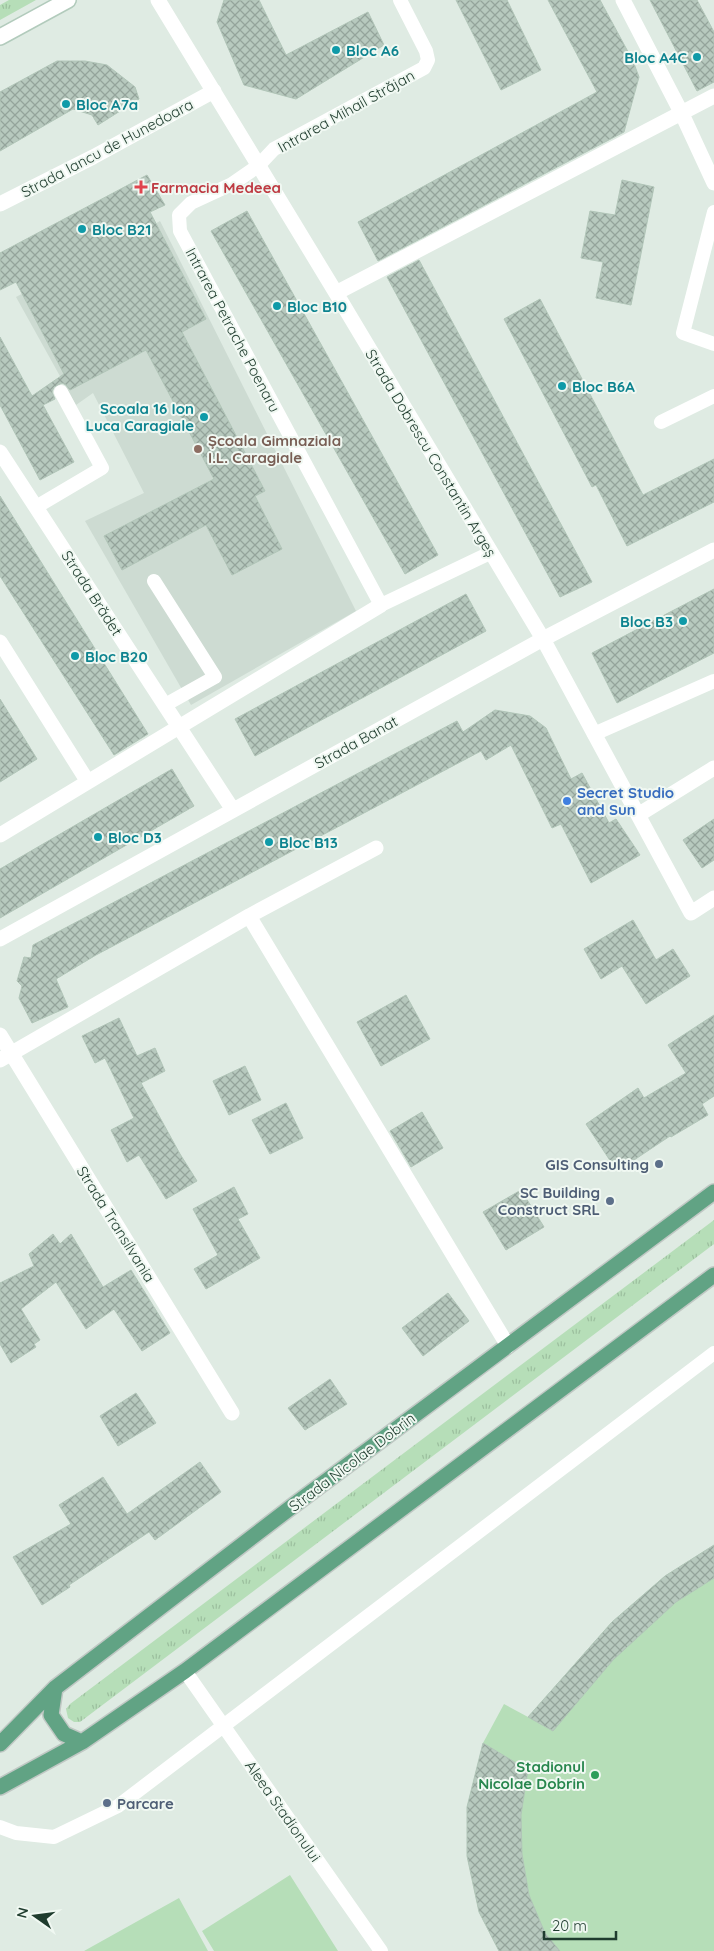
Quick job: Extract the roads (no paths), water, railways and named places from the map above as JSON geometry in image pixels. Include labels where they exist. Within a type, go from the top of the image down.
[{"type":"main road","name":"Strada Nicolae Dobrin","points":[[0,1744],[55,1688],[714,1192]]},
{"type":"main road","points":[[0,1787],[82,1742],[184,1670],[714,1275]]},
{"type":"main road","points":[[55,1688],[51,1715],[64,1734],[82,1742]]},
{"type":"street","points":[[0,37],[68,0]]},
{"type":"street","name":"Strada Dobrescu Constantin Argeș","points":[[158,0],[543,639],[690,913],[714,898]]},
{"type":"street","points":[[623,0],[682,114],[714,183]]},
{"type":"street","name":"Strada Iancu de Hunedoara","points":[[0,204],[93,157],[214,91]]},
{"type":"street","points":[[336,293],[714,96]]},
{"type":"street","name":"Strada Brădet","points":[[0,452],[233,810]]},
{"type":"street","name":"Strada Banat","points":[[0,939],[543,639],[714,550]]},
{"type":"street","points":[[0,835],[382,605]]},
{"type":"street","points":[[0,642],[88,782]]},
{"type":"street","points":[[638,815],[714,768]]},
{"type":"street","points":[[6,1056],[249,916],[376,848]]},
{"type":"street","points":[[249,916],[508,1346]]},
{"type":"street","name":"Strada Transilvania","points":[[0,1035],[6,1056],[232,1413]]},
{"type":"lane","name":"Intrarea Mihail Străjan","points":[[258,166],[274,149],[424,68],[428,60],[426,51],[400,0]]},
{"type":"lane","name":"Intrarea Petrache Poenaru","points":[[258,166],[232,184],[191,203],[179,215],[180,231],[382,605]]},
{"type":"lane","points":[[714,212],[683,333],[714,344]]},
{"type":"lane","points":[[36,507],[102,468],[61,392]]},
{"type":"lane","points":[[661,422],[714,396]]},
{"type":"lane","points":[[382,605],[490,553]]},
{"type":"lane","points":[[154,582],[214,677],[165,705]]},
{"type":"lane","points":[[594,734],[714,681]]},
{"type":"lane","points":[[0,1827],[16,1833],[54,1837],[118,1806],[714,1353]]},
{"type":"lane","name":"Aleea Stadionului","points":[[184,1670],[381,1951]]},
{"type":"place","name":"Bloc A6","points":[[336,50]]},
{"type":"place","name":"Bloc A4C","points":[[697,57]]},
{"type":"place","name":"Bloc A7a","points":[[66,104]]},
{"type":"place","name":"Farmacia Medeea","points":[[141,187]]},
{"type":"place","name":"Bloc B21","points":[[82,229]]},
{"type":"place","name":"Bloc B10","points":[[277,306]]},
{"type":"place","name":"Bloc B6A","points":[[562,386]]},
{"type":"place","name":"Scoala 16 Ion Luca Caragiale","points":[[204,417]]},
{"type":"place","name":"Școala Gimnaziala I.L. Caragiale","points":[[198,449]]},
{"type":"place","name":"Bloc B3","points":[[683,621]]},
{"type":"place","name":"Bloc B20","points":[[75,656]]},
{"type":"place","name":"Secret Studio and Sun","points":[[567,801]]},
{"type":"place","name":"Bloc D3","points":[[98,837]]},
{"type":"place","name":"Bloc B13","points":[[269,842]]},
{"type":"place","name":"GIS Consulting","points":[[659,1164]]},
{"type":"place","name":"SC Building Construct SRL","points":[[610,1201]]},
{"type":"place","name":"Stadionul Nicolae Dobrin","points":[[595,1775]]},
{"type":"place","name":"Parcare","points":[[107,1803]]}]
